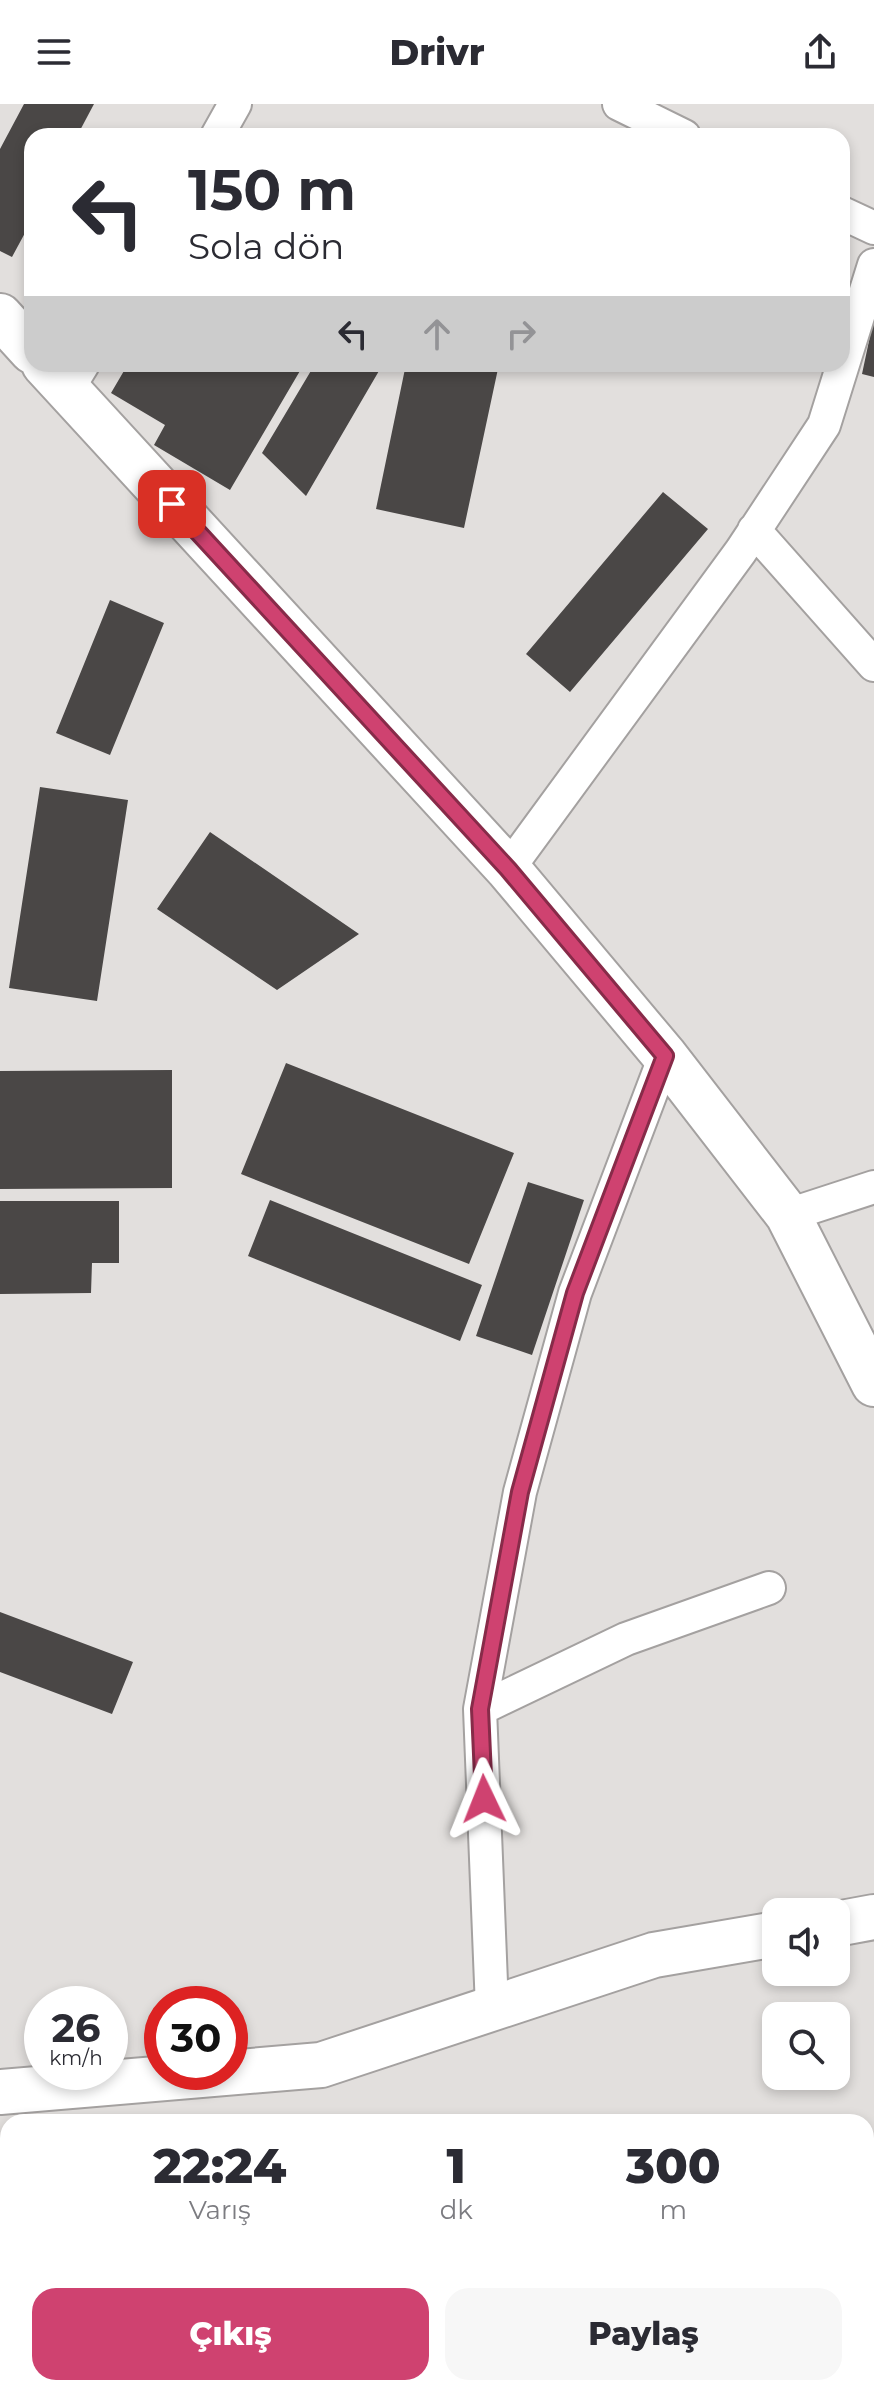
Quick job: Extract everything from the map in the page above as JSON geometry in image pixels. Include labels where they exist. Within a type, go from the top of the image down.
[{"type":"main road","points":[[0,316],[24,342]]},
{"type":"main road","points":[[65,373],[508,869],[665,1056],[788,1215],[874,1384]]},
{"type":"main road","points":[[850,1921],[874,1917]]},
{"type":"main road","points":[[0,2092],[321,2065],[654,1955],[762,1936]]},
{"type":"street","points":[[222,128],[235,104]]},
{"type":"street","points":[[619,104],[668,128]]},
{"type":"street","points":[[850,217],[874,228]]},
{"type":"street","points":[[850,342],[874,265]]},
{"type":"street","points":[[508,869],[754,530],[824,425],[841,372]]},
{"type":"street","points":[[754,530],[874,665]]},
{"type":"street","points":[[492,2008],[480,1709],[520,1492],[575,1293],[665,1056]]},
{"type":"street","points":[[788,1215],[874,1187]]},
{"type":"street","points":[[480,1709],[626,1639],[769,1588]]},
{"type":"building","points":[[24,104],[94,104],[81,128],[24,128],[24,235],[12,257],[0,251],[0,149]]},
{"type":"building","points":[[874,322],[874,377],[862,374]]},
{"type":"building","points":[[123,372],[299,372],[230,490],[154,445],[165,425],[111,393]]},
{"type":"building","points":[[310,372],[378,372],[306,496],[262,453]]},
{"type":"building","points":[[404,372],[497,372],[464,528],[376,509]]},
{"type":"building","points":[[663,492],[708,529],[570,692],[526,654]]},
{"type":"building","points":[[110,600],[164,623],[110,755],[56,733]]},
{"type":"building","points":[[40,787],[128,800],[97,1001],[9,988]]},
{"type":"building","points":[[210,832],[359,934],[277,990],[157,909]]},
{"type":"building","points":[[286,1063],[514,1153],[469,1264],[241,1174]]},
{"type":"building","points":[[172,1070],[172,1188],[0,1189],[0,1071]]},
{"type":"building","points":[[528,1182],[584,1200],[532,1355],[476,1336]]},
{"type":"building","points":[[270,1200],[482,1285],[460,1341],[248,1256]]},
{"type":"building","points":[[0,1201],[119,1201],[119,1263],[92,1263],[91,1293],[0,1294]]},
{"type":"building","points":[[0,1612],[133,1662],[112,1714],[0,1672]]},
{"type":"route","points":[[172,504],[508,869],[665,1056],[575,1293],[520,1492],[480,1709],[484,1799]]}]
